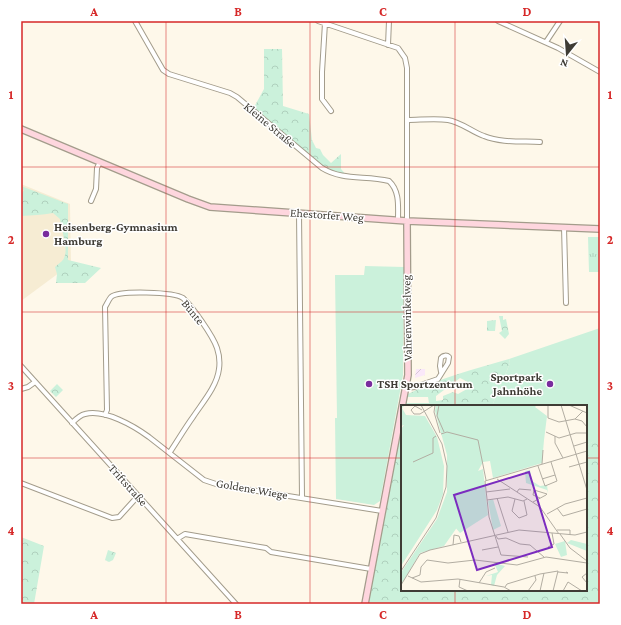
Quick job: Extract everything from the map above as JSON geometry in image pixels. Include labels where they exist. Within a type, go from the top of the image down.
[{"type":"main road","name":"Ehestorfer Weg","points":[[21,130],[210,207],[407,221],[600,229]]},
{"type":"main road","name":"Vahrenwinkelweg","points":[[403,405],[408,375],[407,221]]},
{"type":"main road","name":"Vahrenwinkelweg","points":[[364,604],[401,414]]},
{"type":"street","name":"Kleine Straße","points":[[135,21],[163,70],[169,74],[230,93],[237,97],[329,173],[339,176],[389,181],[393,184],[397,194],[398,220]]},
{"type":"street","points":[[318,21],[398,48],[405,58],[407,68],[407,221]]},
{"type":"street","points":[[388,45],[389,21]]},
{"type":"street","points":[[498,21],[546,42],[600,72]]},
{"type":"street","points":[[546,42],[560,21]]},
{"type":"street","points":[[325,23],[322,99],[331,111]]},
{"type":"street","points":[[407,120],[454,121],[475,132],[499,140],[540,142]]},
{"type":"street","points":[[91,201],[96,188],[97,168],[100,162]]},
{"type":"street","points":[[299,213],[302,497]]},
{"type":"street","points":[[564,227],[566,303]]},
{"type":"street","name":"Bünte","points":[[105,415],[107,410],[105,307],[111,297],[124,293],[166,293],[182,297],[198,317],[217,347],[219,355],[219,370],[217,379],[170,452]]},
{"type":"street","name":"Triftstraße","points":[[21,366],[236,604]]},
{"type":"street","points":[[406,388],[415,387],[436,380],[441,372]]},
{"type":"street","points":[[21,388],[28,387],[34,382]]},
{"type":"street","name":"Goldene Wiege","points":[[72,423],[86,414],[96,413],[105,415],[141,431],[170,452],[204,480],[219,485],[302,497],[382,511]]},
{"type":"street","points":[[21,483],[112,518],[119,516],[138,496]]},
{"type":"street","points":[[177,539],[185,534],[266,548],[272,552],[371,569]]},
{"type":"shaded area","name":"Heisenberg-Gymnasium Hamburg","points":[[21,184],[70,204],[71,264],[21,301]]},
{"type":"shaded area","points":[[416,369],[425,369],[425,375],[415,378]]},
{"type":"green space","points":[[264,49],[282,49],[283,106],[309,114],[312,140],[316,148],[320,149],[323,155],[331,163],[341,154],[341,169],[348,177],[329,173],[253,109],[264,89]]},
{"type":"green space","points":[[21,186],[68,204],[68,260],[101,268],[85,283],[56,283],[57,274],[55,267],[62,261],[66,249],[60,219],[53,213],[21,216],[21,195],[24,190],[21,190]]},
{"type":"green space","points":[[588,237],[600,237],[600,272],[589,272]]},
{"type":"green space","name":"TSH Sportzentrum","points":[[365,266],[404,267],[403,375],[380,501],[374,505],[336,499],[335,418],[337,418],[335,275],[364,275]]},
{"type":"green space","points":[[499,316],[503,316],[503,320],[506,319],[509,334],[505,339],[499,333],[502,331]]},
{"type":"green space","points":[[496,320],[495,331],[487,331],[487,321]]},
{"type":"green space","name":"Sportpark Jahnhöhe","points":[[600,328],[600,437],[587,445],[587,405],[492,405],[510,363],[509,359]]},
{"type":"green space","points":[[509,359],[510,363],[492,405],[405,405],[407,398],[407,403],[429,403],[428,397],[407,397],[408,394],[420,388],[470,370]],"holes":[[[460,378],[468,382],[465,386],[467,389],[458,394],[453,392],[443,396],[443,400],[436,401],[436,396]]]},
{"type":"green space","points":[[57,384],[63,390],[56,397],[50,391]]},
{"type":"green space","points":[[401,424],[401,591],[587,591],[587,445],[592,442],[600,432],[600,604],[367,604]]},
{"type":"green space","points":[[21,537],[44,546],[34,604],[21,604]]},
{"type":"green space","points":[[108,550],[116,553],[113,560],[109,562],[105,560]]},
{"type":"place","name":"Heisenberg-Gymnasium Hamburg","points":[[46,234]]},
{"type":"place","name":"TSH Sportzentrum","points":[[369,384]]},
{"type":"place","name":"Sportpark Jahnhöhe","points":[[550,384]]}]
